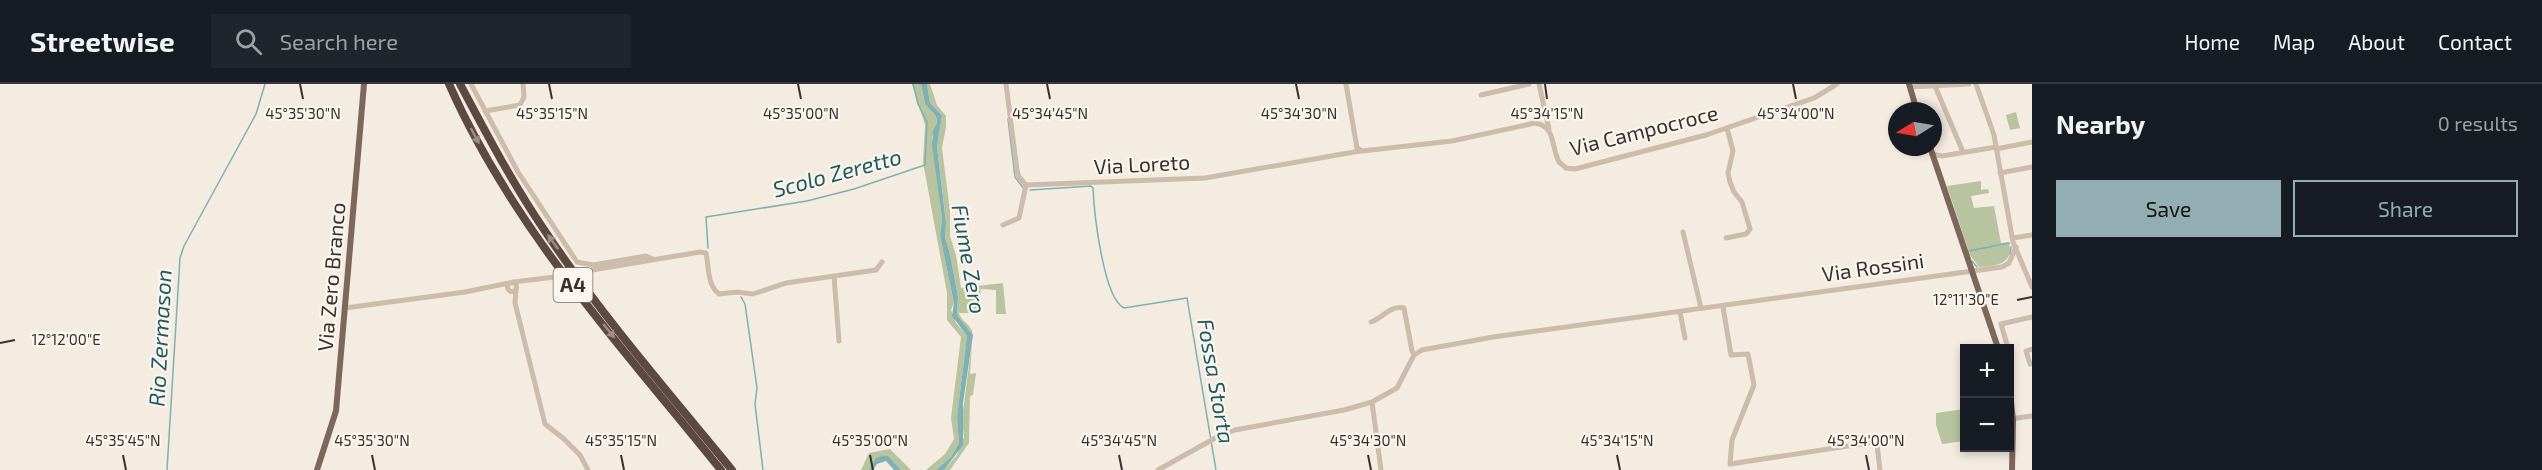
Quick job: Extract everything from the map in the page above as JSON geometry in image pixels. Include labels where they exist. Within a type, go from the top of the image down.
[{"type":"highway","name":"A4","points":[[449,84],[484,152],[538,240],[589,307],[721,470]]},
{"type":"highway","name":"A4","points":[[460,84],[487,136],[548,235],[597,301],[732,470]]},
{"type":"main road","name":"Via Zero Branco","points":[[317,470],[336,411],[364,84]]},
{"type":"main road","points":[[1909,85],[1914,102]]},
{"type":"main road","points":[[1933,156],[1997,344]]},
{"type":"main road","points":[[2012,452],[2012,470]]},
{"type":"street","points":[[471,84],[524,181],[577,262],[593,265],[646,256],[653,259]]},
{"type":"street","points":[[485,111],[520,105],[524,97],[523,84]]},
{"type":"street","points":[[1346,84],[1357,148],[1362,151]]},
{"type":"street","points":[[1480,95],[1529,84]]},
{"type":"street","name":"Via Campocroce","points":[[1539,84],[1559,162],[1570,169],[1602,163],[1727,128],[1814,98],[1837,84]]},
{"type":"street","points":[[1909,85],[1935,87],[1968,84]]},
{"type":"street","points":[[1976,84],[1996,148],[2013,238],[2032,287]]},
{"type":"street","points":[[1003,225],[1019,219],[1026,185],[1019,177],[1017,170],[1006,86]]},
{"type":"street","points":[[1940,93],[1947,86]]},
{"type":"street","points":[[1935,87],[1940,93],[1963,152]]},
{"type":"street","name":"Via Campocroce","points":[[1362,151],[1452,141],[1535,123],[1550,130]]},
{"type":"street","points":[[1726,238],[1746,234],[1750,229],[1746,212],[1730,182],[1728,173],[1733,151],[1727,128]]},
{"type":"street","points":[[1935,164],[1942,156],[2032,142]]},
{"type":"street","name":"Via Loreto","points":[[1026,185],[1205,178],[1362,151]]},
{"type":"street","points":[[2000,173],[2032,167]]},
{"type":"street","points":[[1683,232],[1701,308]]},
{"type":"street","points":[[2013,238],[2032,235]]},
{"type":"street","name":"Via Rossini","points":[[1414,355],[1432,348],[1483,339],[2006,266],[2016,247]]},
{"type":"street","points":[[592,270],[653,259],[706,254],[712,287],[719,294],[737,292],[753,294],[786,283],[876,270],[882,262]]},
{"type":"street","points":[[834,276],[839,341]]},
{"type":"street","points":[[345,308],[502,286],[513,288],[555,277]]},
{"type":"street","points":[[513,288],[545,424],[572,447],[588,470]]},
{"type":"street","points":[[1158,470],[1235,430],[1372,402],[1397,387],[1414,355],[1404,308],[1399,306],[1386,311],[1371,322]]},
{"type":"street","points":[[1723,306],[1731,355],[1746,352],[1748,354],[1754,385],[1732,440],[1728,461],[1730,464],[1874,442],[1877,446],[1880,470]]},
{"type":"street","points":[[1680,312],[1685,338]]},
{"type":"street","points":[[2007,344],[2001,324],[2032,318]]},
{"type":"street","points":[[2030,364],[2026,351],[2032,349]]},
{"type":"street","points":[[1372,402],[1381,470]]},
{"type":"street","points":[[2014,419],[2032,416]]},
{"type":"green space","points":[[912,84],[921,84],[925,104],[936,116],[937,123],[932,137],[942,218],[940,236],[954,303],[951,310],[956,323],[967,336],[957,417],[959,443],[951,457],[936,470],[926,470],[945,454],[954,439],[951,418],[961,337],[947,320],[947,293],[923,162],[925,125]]},
{"type":"green space","points":[[927,84],[930,84],[937,105],[946,116],[942,148],[950,211],[950,236],[956,255],[961,288],[1003,283],[1006,314],[996,314],[996,290],[981,289],[978,313],[959,313],[971,328],[973,335],[957,315],[958,297],[945,237],[946,222],[937,147],[942,115],[930,103]]},
{"type":"green space","points":[[2016,112],[2020,128],[2010,130],[2006,115]]},
{"type":"green space","points":[[1981,181],[1981,190],[1988,189],[1989,193],[1971,196],[1974,208],[1994,206],[2001,243],[2009,242],[2010,249],[2009,255],[2003,262],[1979,267],[1970,255],[1947,186]]},
{"type":"green space","points":[[972,342],[970,374],[976,373],[973,395],[970,396],[969,443],[950,470],[944,470],[957,455],[964,437],[962,419]]},
{"type":"green space","points":[[1960,410],[1960,442],[1942,444],[1936,425],[1936,413]]},
{"type":"green space","points":[[890,449],[911,470],[901,470],[887,456],[882,456],[869,470],[861,470],[869,453]]},
{"type":"water","points":[[921,84],[927,84],[930,103],[942,115],[937,147],[946,223],[945,237],[958,297],[957,315],[973,335],[963,403],[963,445],[944,470],[936,470],[951,457],[959,443],[957,417],[967,336],[952,316],[954,303],[940,236],[942,218],[932,145],[933,131],[937,123],[936,116],[925,104]]},
{"type":"water","points":[[888,456],[901,470],[894,470],[886,461],[877,464],[873,470],[869,470],[876,458]]},
{"type":"waterway","name":"Rio Zermason","points":[[167,470],[180,258],[184,246],[256,114],[265,84]]},
{"type":"waterway","name":"Scolo Zeretto","points":[[708,248],[706,217],[807,201],[854,189],[925,165],[927,122],[918,104],[913,84]]},
{"type":"waterway","name":"Fossa Storta","points":[[1008,119],[1015,177],[1024,189]]},
{"type":"waterway","name":"Fossa Storta","points":[[1030,190],[1091,186],[1093,188],[1095,215],[1105,272],[1110,288],[1124,308],[1187,298],[1216,470]]},
{"type":"waterway","points":[[1969,251],[2009,243]]},
{"type":"waterway","points":[[2010,255],[2011,247]]},
{"type":"waterway","points":[[1972,261],[1977,267]]},
{"type":"waterway","name":"Scolo Zeretto","points":[[741,297],[745,304],[757,388],[755,404],[763,470]]},
{"type":"tunnel","points":[[555,277],[592,270]]},
{"type":"water label","name":"Fiume Zero","points":[[969,259]]}]
